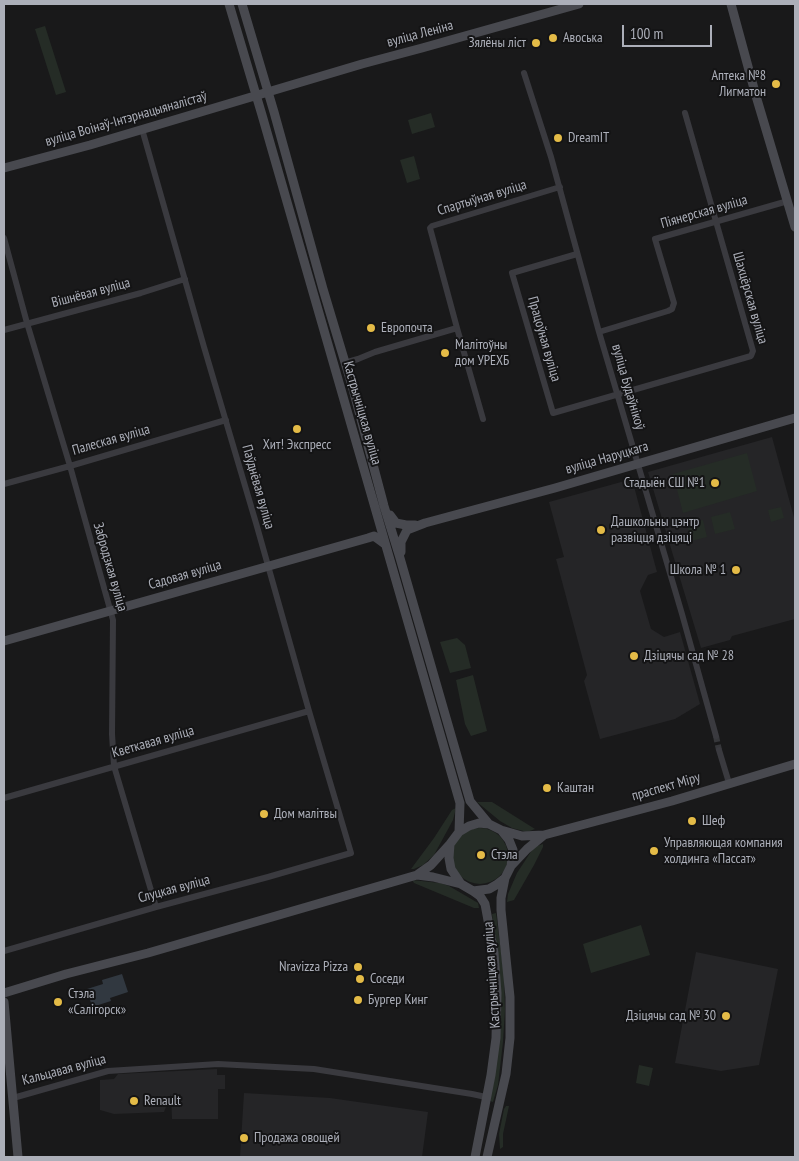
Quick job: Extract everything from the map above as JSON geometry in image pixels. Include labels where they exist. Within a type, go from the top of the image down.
[{"type":"main road","name":"Кастрычніцкая вуліца","points":[[229,4],[460,804],[459,832]]},
{"type":"main road","name":"Кастрычніцкая вуліца","points":[[242,4],[322,289],[353,389],[384,506],[470,801],[489,824]]},
{"type":"main road","name":"вуліца Леніна","points":[[256,95],[578,4]]},
{"type":"main road","points":[[731,4],[795,227]]},
{"type":"main road","name":"вуліца Воінаў-Інтэрнацыяналістаў","points":[[4,168],[256,95]]},
{"type":"main road","name":"вуліца Наруцкага","points":[[425,523],[555,488],[795,418]]},
{"type":"main road","points":[[384,506],[396,523],[406,525],[425,523]]},
{"type":"main road","points":[[379,523],[374,536],[386,544]]},
{"type":"main road","points":[[400,558],[401,542],[408,530],[425,523]]},
{"type":"main road","name":"Садовая вуліца","points":[[4,641],[374,536]]},
{"type":"main road","name":"праспект Міру","points":[[544,835],[672,801],[795,764]]},
{"type":"main road","points":[[4,993],[417,875],[431,865],[459,832],[479,823],[489,824],[501,830],[522,836],[544,835]]},
{"type":"main road","points":[[417,875],[461,884],[474,891],[489,889],[506,878],[511,866],[513,850],[510,840],[501,830]]},
{"type":"main road","points":[[511,866],[544,835]]},
{"type":"main road","points":[[450,844],[450,870],[461,884]]},
{"type":"main road","name":"Кастрычніцкая вуліца","points":[[487,1157],[506,1074],[510,1038],[510,997],[501,910],[501,898],[506,878]]},
{"type":"main road","name":"Кастрычніцкая вуліца","points":[[474,891],[480,896],[484,904],[494,953],[497,993],[496,1038],[474,1157]]},
{"type":"main road","name":"Кальцавая вуліца","points":[[4,1002],[13,1098]]},
{"type":"main road","points":[[13,1098],[18,1157]]},
{"type":"street","name":"вуліца Будаўнікоў","points":[[524,73],[560,187],[599,332],[716,736]]},
{"type":"street","name":"Шахцёрская вуліца","points":[[618,394],[750,357],[753,351],[685,113]]},
{"type":"street","name":"Паўднёвая вуліца","points":[[142,129],[351,852]]},
{"type":"street","name":"Спартыўная вуліца","points":[[483,419],[456,328],[430,228],[560,187]]},
{"type":"street","name":"Піянерская вуліца","points":[[599,332],[670,310],[673,306],[674,303],[655,239],[788,201]]},
{"type":"street","name":"Забродзкая вуліца","points":[[4,238],[112,620],[112,734],[114,766],[156,907]]},
{"type":"street","name":"Працоўная вуліца","points":[[577,254],[512,274],[553,413],[618,394]]},
{"type":"street","name":"Вішнёвая вуліца","points":[[4,330],[141,293],[185,279]]},
{"type":"street","points":[[344,363],[456,328]]},
{"type":"street","name":"Палеская вуліца","points":[[4,484],[226,420]]},
{"type":"street","name":"Кветкавая вуліца","points":[[4,798],[309,711]]},
{"type":"street","points":[[720,750],[729,783]]},
{"type":"street","name":"Слуцкая вуліца","points":[[4,951],[351,852]]},
{"type":"street","name":"Кальцавая вуліца","points":[[13,1098],[108,1071],[218,1064],[314,1069],[486,1097]]},
{"type":"shaded area","points":[[45,26],[66,92],[56,95],[35,29]]},
{"type":"shaded area","points":[[431,113],[435,127],[412,134],[408,120]]},
{"type":"shaded area","points":[[414,156],[420,179],[407,183],[400,160]]},
{"type":"shaded area","name":"Школа № 1","points":[[772,437],[795,521],[795,619],[732,636],[730,640],[701,648],[648,472]]},
{"type":"shaded area","name":"Стадыён СШ №1","points":[[747,453],[757,491],[683,513],[673,474]]},
{"type":"shaded area","points":[[632,479],[657,572],[648,575],[640,591],[651,629],[664,637],[680,632],[700,704],[675,719],[600,739],[584,681],[587,675],[556,559],[564,557],[549,502]]},
{"type":"shaded area","points":[[781,507],[784,518],[771,522],[768,510]]},
{"type":"shaded area","points":[[730,512],[735,529],[715,534],[711,517]]},
{"type":"shaded area","points":[[703,520],[707,537],[691,541],[687,524]]},
{"type":"shaded area","points":[[457,638],[465,645],[471,668],[450,673],[440,642]]},
{"type":"shaded area","points":[[473,675],[487,731],[471,736],[465,724],[456,680]]},
{"type":"shaded area","points":[[477,802],[492,802],[535,829],[527,832],[512,828],[500,821]]},
{"type":"shaded area","points":[[456,808],[453,820],[434,855],[423,865],[411,869],[452,810]]},
{"type":"shaded area","points":[[480,828],[495,833],[503,841],[508,856],[503,871],[495,879],[480,884],[465,879],[457,871],[452,856],[457,841],[465,833]]},
{"type":"shaded area","points":[[543,844],[534,865],[514,900],[507,902],[508,894],[517,873],[534,847]]},
{"type":"shaded area","points":[[412,880],[440,883],[449,886],[478,903],[479,908],[474,908],[414,883]]},
{"type":"shaded area","points":[[496,913],[504,974],[505,1010],[498,1085],[493,1102],[490,1101],[499,966],[492,914]]},
{"type":"shaded area","points":[[641,925],[650,955],[591,973],[583,944]]},
{"type":"shaded area","name":"Дзіцячы сад № 30","points":[[696,952],[778,969],[759,1065],[721,1071],[675,1063]]},
{"type":"shaded area","points":[[122,974],[128,992],[110,998],[111,1001],[92,1007],[87,989],[103,984],[102,980]]},
{"type":"shaded area","points":[[639,1065],[653,1068],[649,1086],[636,1083]]},
{"type":"shaded area","points":[[217,1069],[217,1075],[225,1075],[225,1089],[218,1089],[218,1119],[172,1119],[171,1094],[164,1112],[114,1114],[100,1110],[100,1080],[114,1079],[118,1074]]},
{"type":"shaded area","points":[[244,1093],[330,1098],[428,1112],[422,1157],[240,1157]]},
{"type":"shaded area","points":[[506,1106],[509,1106],[503,1134],[503,1147],[500,1149],[499,1134]]},
{"type":"tunnel","points":[[716,736],[719,750]]},
{"type":"place","name":"Авоська","points":[[553,38]]},
{"type":"place","name":"Зялёны ліст","points":[[536,43]]},
{"type":"place","name":"Аптека №8 Лигматон","points":[[776,84]]},
{"type":"place","name":"DreamIT","points":[[558,138]]},
{"type":"place","name":"Европочта","points":[[371,328]]},
{"type":"place","name":"Малітоўны дом УРЕХБ","points":[[445,353]]},
{"type":"place","name":"Хит! Экспресс","points":[[297,429]]},
{"type":"place","name":"Стадыён СШ №1","points":[[715,483]]},
{"type":"place","name":"Дашкольны цэнтр развіцця дзіцяці","points":[[601,530]]},
{"type":"place","name":"Школа № 1","points":[[736,570]]},
{"type":"place","name":"Дзіцячы сад № 28","points":[[634,656]]},
{"type":"place","name":"Каштан","points":[[547,788]]},
{"type":"place","name":"Дом малітвы","points":[[264,814]]},
{"type":"place","name":"Шеф","points":[[692,821]]},
{"type":"place","name":"Управляющая компания холдинга «Пассат»","points":[[654,851]]},
{"type":"place","name":"Стэла","points":[[481,855]]},
{"type":"place","name":"Nravizza Pizza","points":[[358,967]]},
{"type":"place","name":"Соседи","points":[[360,979]]},
{"type":"place","name":"Бургер Кинг","points":[[358,1000]]},
{"type":"place","name":"Стэла «Салігорск»","points":[[58,1002]]},
{"type":"place","name":"Дзіцячы сад № 30","points":[[726,1016]]},
{"type":"place","name":"Renault","points":[[134,1101]]},
{"type":"place","name":"Продажа овощей","points":[[244,1138]]}]
